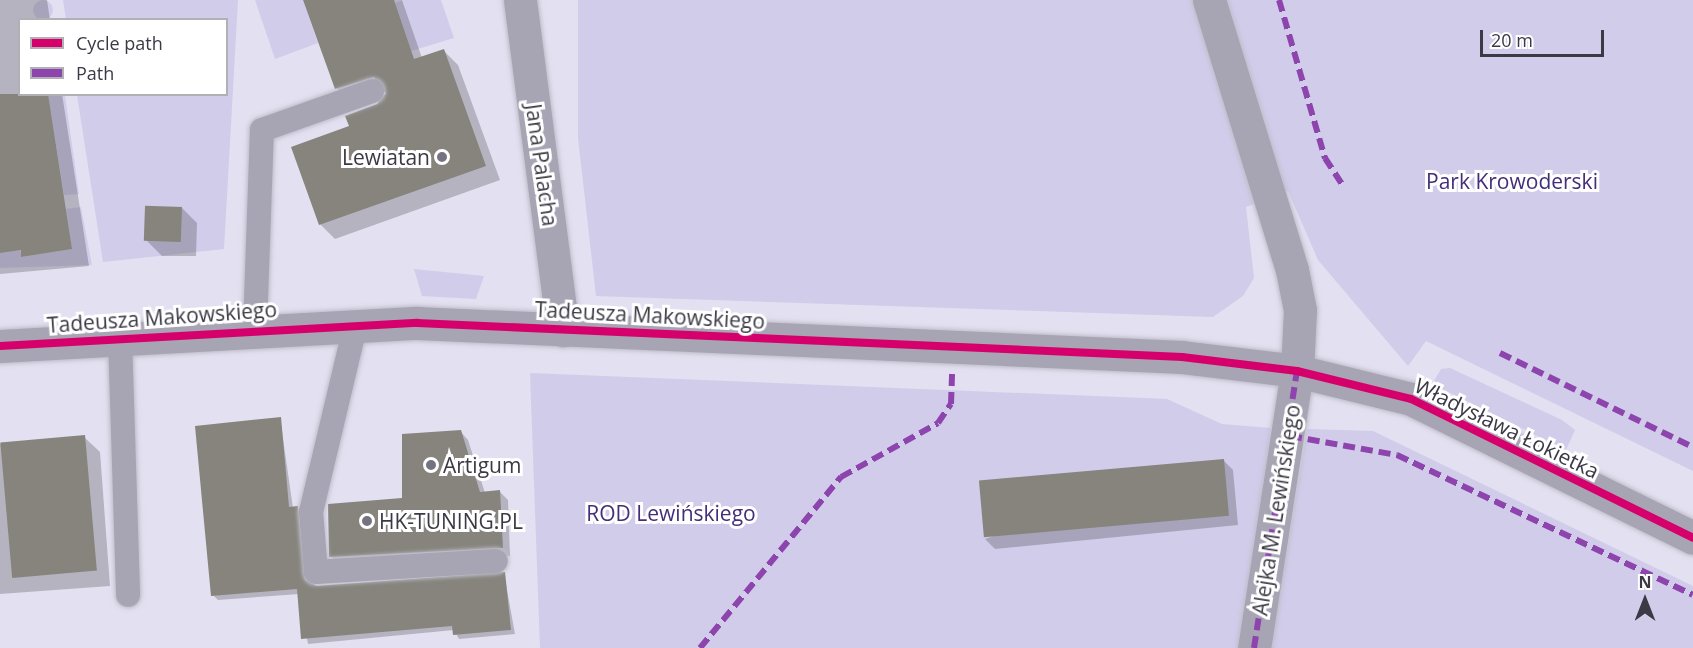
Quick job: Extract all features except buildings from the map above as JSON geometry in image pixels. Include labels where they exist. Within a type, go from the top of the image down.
[{"type":"street","name":"Jana Palacha","points":[[520,0],[563,330]]},
{"type":"street","points":[[1209,0],[1292,270],[1300,310],[1297,371]]},
{"type":"street","name":"Tadeusza Makowskiego","points":[[0,346],[356,323],[1182,357],[1297,371]]},
{"type":"street","name":"Władysława Łokietka","points":[[1297,371],[1411,399],[1693,538]]},
{"type":"street","name":"Alejka M. Lewińskiego","points":[[1254,648],[1297,371]]},
{"type":"lane","points":[[255,329],[262,130],[372,91]]},
{"type":"lane","points":[[356,323],[311,512],[316,572],[496,561]]},
{"type":"lane","points":[[120,337],[128,594]]},
{"type":"green space","points":[[63,0],[238,0],[224,249],[103,262],[77,96],[228,96],[228,18],[66,18]]},
{"type":"green space","points":[[255,0],[303,0],[318,43],[275,59]]},
{"type":"green space","points":[[403,0],[441,0],[454,38],[411,51],[395,3]]},
{"type":"green space","name":"Park Krowoderski","points":[[578,0],[1693,0],[1693,471],[1426,341],[1408,366],[1318,260],[1288,191],[1246,207],[1254,278],[1243,296],[1213,317],[596,296],[578,138]]},
{"type":"green space","points":[[39,1],[47,1],[52,6],[52,14],[48,18],[38,18],[34,14],[34,6]]},
{"type":"green space","points":[[48,96],[65,96],[79,194],[64,195]]},
{"type":"green space","points":[[81,207],[92,265],[0,268],[0,253],[20,250],[22,257],[72,249],[66,209]]},
{"type":"green space","points":[[414,269],[484,276],[476,299],[422,296]]},
{"type":"green space","points":[[1450,368],[1562,420],[1575,430],[1566,450],[1432,384],[1441,369]]},
{"type":"green space","name":"ROD Lewińskiego","points":[[530,373],[1167,399],[1222,424],[1271,428],[1242,648],[540,648]]},
{"type":"green space","points":[[1307,429],[1373,431],[1693,586],[1693,648],[1271,648]]},
{"type":"marked path","points":[[1279,0],[1325,158],[1342,184]]},
{"type":"marked path","points":[[1500,353],[1693,447]]},
{"type":"marked path","points":[[700,648],[841,477],[938,423],[951,404],[952,371]]},
{"type":"marked path","points":[[1254,648],[1297,371]]},
{"type":"marked path","points":[[1290,436],[1397,455],[1693,595]]},
{"type":"cycle path","points":[[0,346],[417,323],[1182,357],[1297,371],[1411,399],[1693,538]]},
{"type":"place","name":"Lewiatan","points":[[442,157]]},
{"type":"place","name":"Artigum","points":[[431,465]]},
{"type":"place","name":"HK-TUNING.PL","points":[[367,521]]}]
